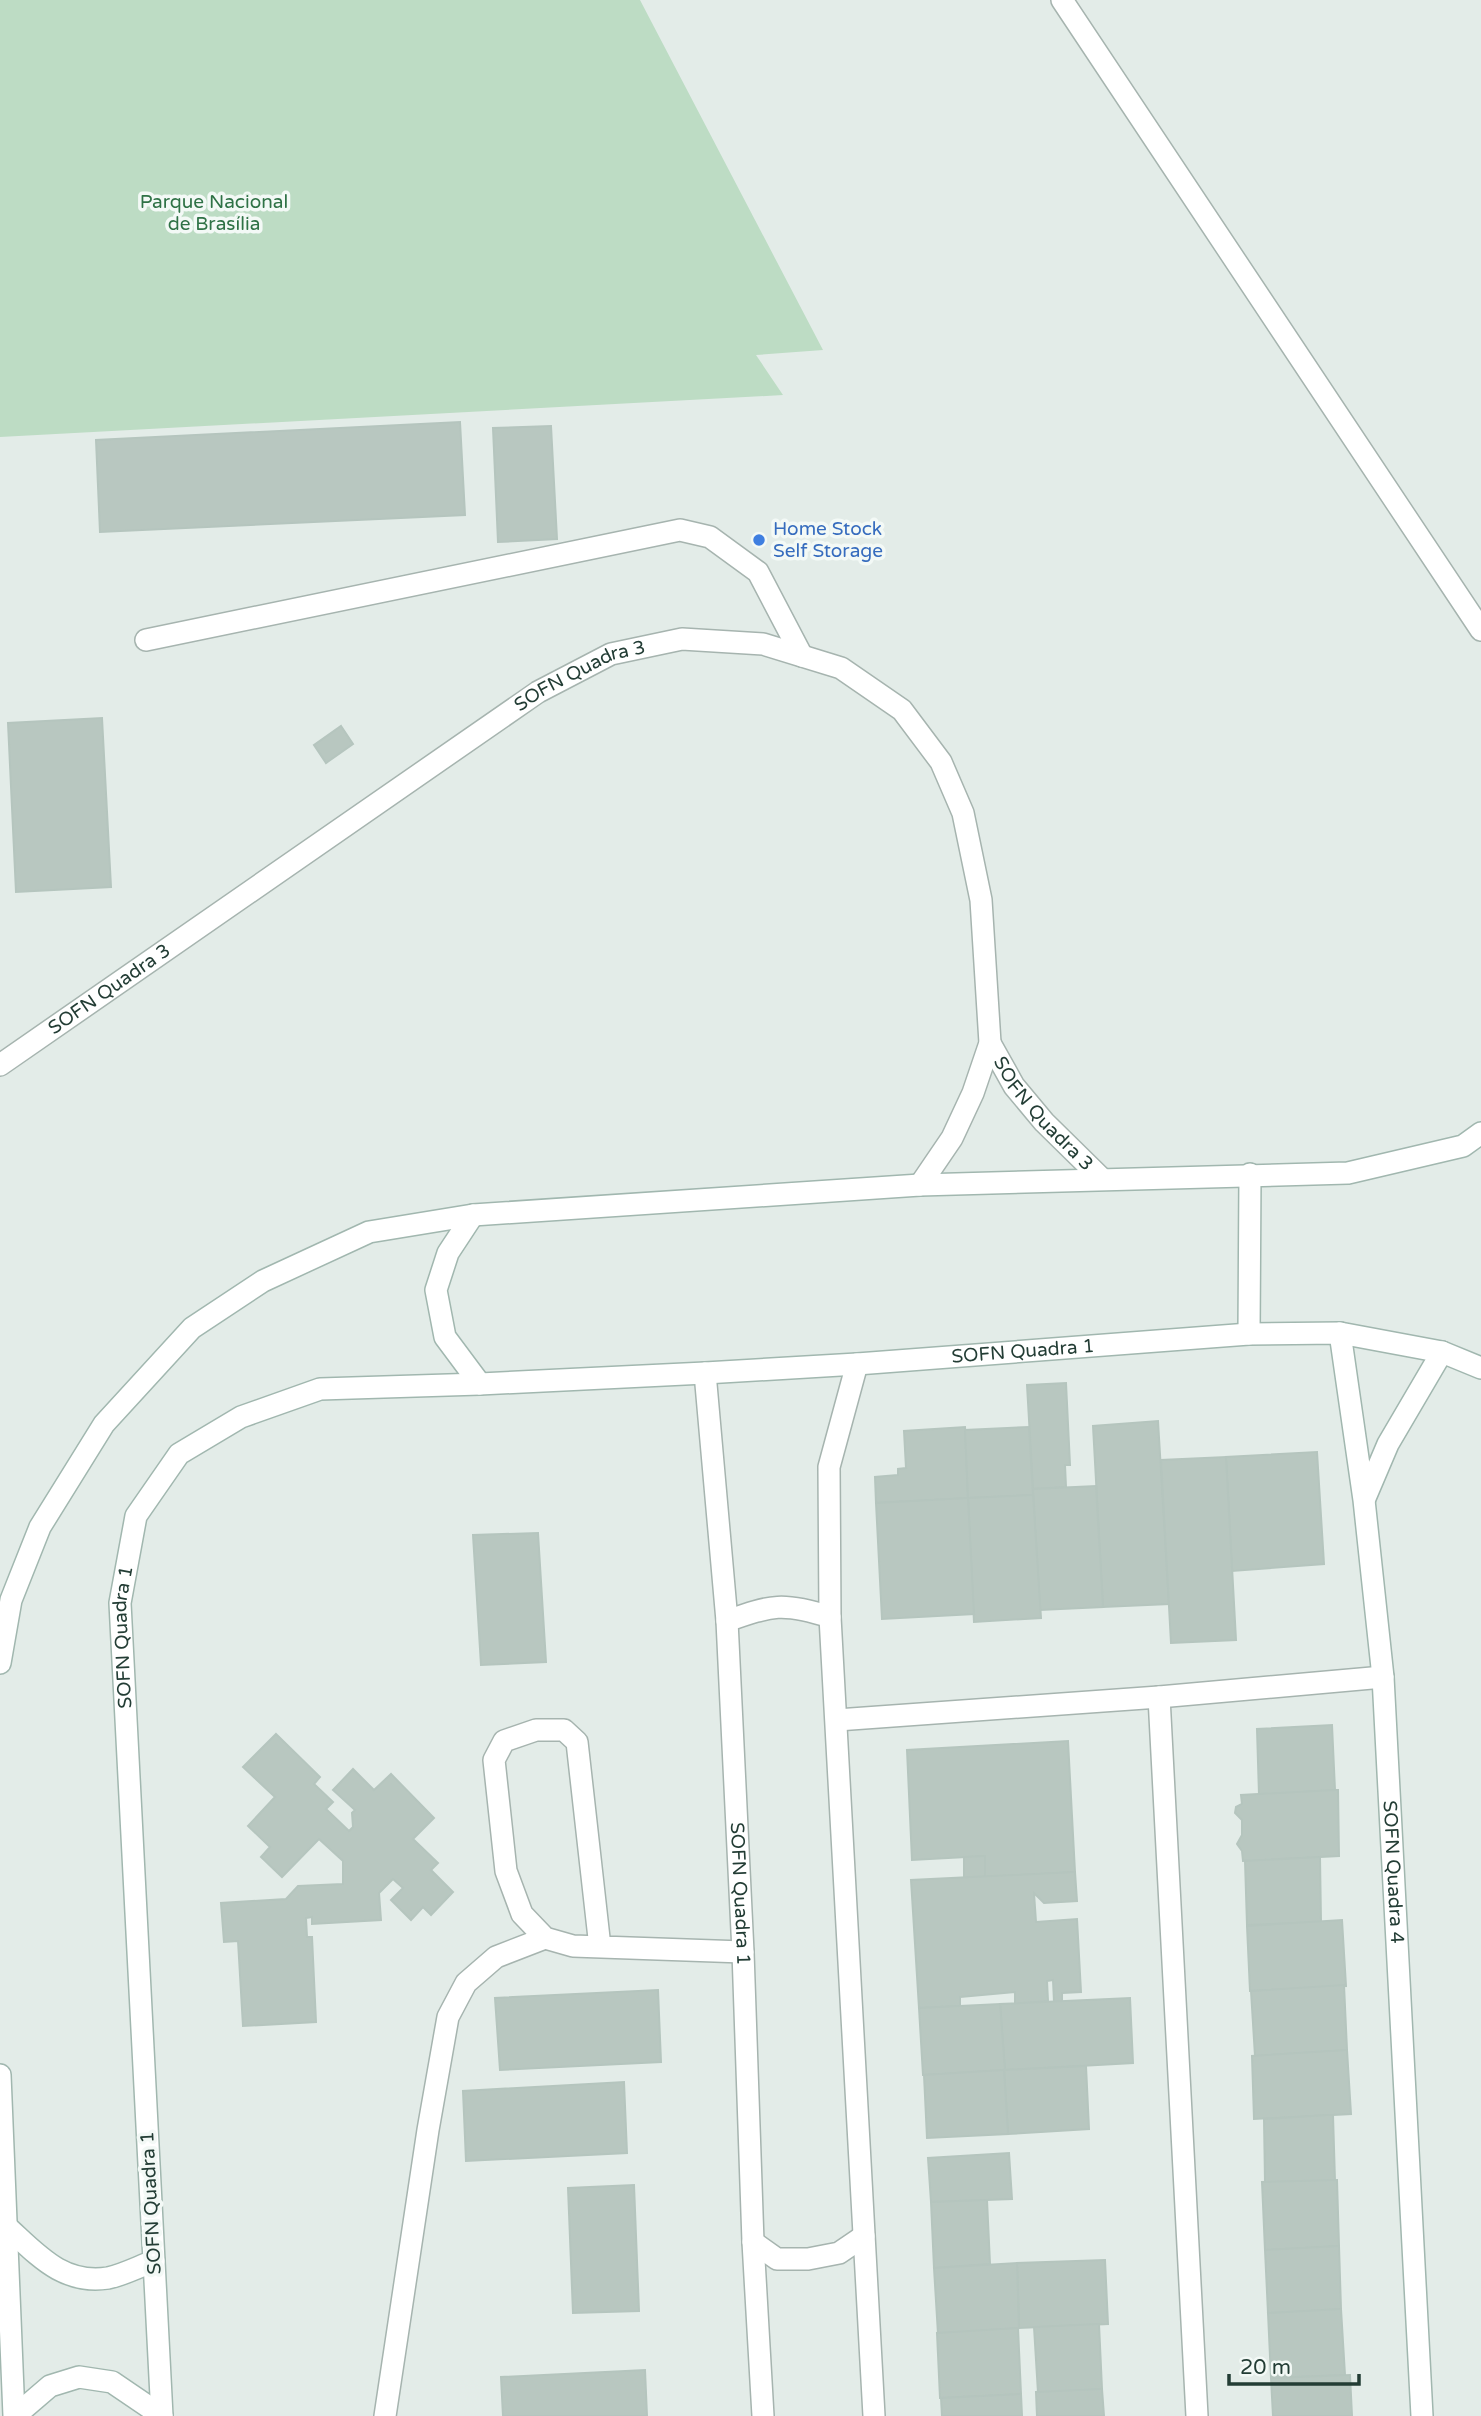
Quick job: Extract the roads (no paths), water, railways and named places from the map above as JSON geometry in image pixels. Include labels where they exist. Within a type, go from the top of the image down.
[{"type":"street","points":[[1062,0],[1481,630]]},
{"type":"street","points":[[146,640],[680,530],[710,537],[758,572],[802,656]]},
{"type":"street","name":"SOFN Quadra 3","points":[[0,1065],[526,700],[562,679],[611,654],[682,639],[763,644],[841,668],[902,710],[941,762],[963,813],[981,900],[990,1043],[952,1138],[920,1185]]},
{"type":"street","name":"SOFN Quadra 3","points":[[990,1043],[1014,1086],[1044,1122],[1102,1179]]},
{"type":"street","points":[[0,1663],[11,1600],[40,1527],[104,1424],[192,1328],[263,1281],[369,1233],[473,1216],[920,1185],[1348,1173],[1463,1146],[1481,1133]]},
{"type":"street","points":[[1249,1334],[1250,1174]]},
{"type":"street","points":[[473,1216],[448,1252],[436,1290],[445,1337],[480,1384]]},
{"type":"street","name":"SOFN Quadra 1","points":[[162,2416],[120,1603],[136,1516],[179,1454],[241,1417],[320,1389],[705,1373],[1249,1334],[1340,1333],[1442,1352],[1481,1368]]},
{"type":"street","name":"SOFN Quadra 4","points":[[1340,1333],[1364,1500],[1383,1677],[1422,2416]]},
{"type":"street","points":[[1364,1500],[1388,1444],[1442,1352]]},
{"type":"street","points":[[857,1364],[829,1467],[830,1617],[874,2416]]},
{"type":"street","name":"SOFN Quadra 1","points":[[705,1373],[727,1622],[743,1952],[753,2242],[763,2416]]},
{"type":"street","points":[[727,1622],[780,1606],[805,1609],[830,1617]]},
{"type":"street","points":[[837,1720],[1158,1697],[1383,1677]]},
{"type":"street","points":[[1158,1697],[1197,2416]]},
{"type":"street","points":[[600,1947],[577,1742],[564,1730],[536,1730],[505,1741],[494,1760],[506,1871],[522,1914],[545,1938],[573,1945],[600,1947],[743,1952]]},
{"type":"street","points":[[385,2416],[428,2130],[448,2017],[466,1983],[496,1957],[545,1938]]},
{"type":"street","points":[[0,2075],[15,2416]]},
{"type":"street","points":[[6,2226],[51,2266],[76,2278],[108,2278],[154,2261]]},
{"type":"street","points":[[753,2242],[777,2259],[808,2259],[839,2253],[864,2236]]},
{"type":"street","points":[[15,2416],[50,2386],[79,2377],[112,2382],[162,2416]]},
{"type":"place","name":"Home Stock Self Storage","points":[[759,540]]},
{"type":"park label","name":"Parque Nacional de Brasília","points":[[214,213]]}]
